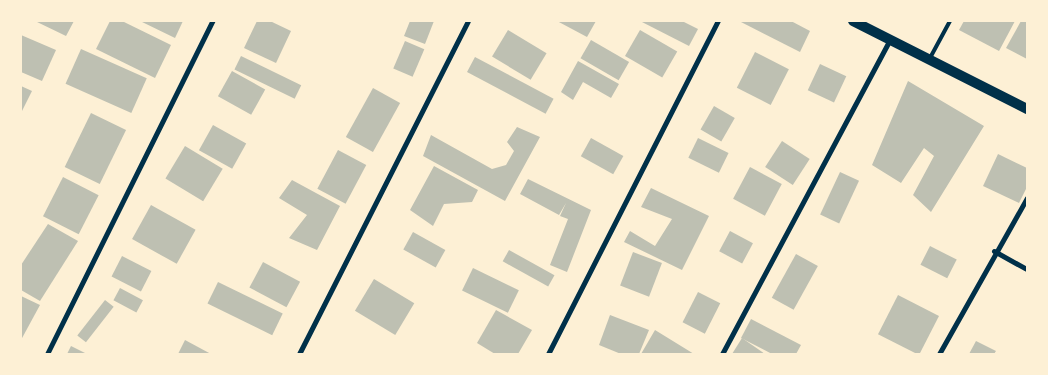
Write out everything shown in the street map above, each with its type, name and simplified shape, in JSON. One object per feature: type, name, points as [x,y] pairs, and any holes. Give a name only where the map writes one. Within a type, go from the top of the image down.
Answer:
[{"type":"main road","points":[[853,21],[1027,109]]},
{"type":"street","points":[[47,354],[212,21]]},
{"type":"street","points":[[299,354],[468,21]]},
{"type":"street","points":[[548,354],[718,21]]},
{"type":"street","points":[[722,354],[890,40]]},
{"type":"street","points":[[939,354],[994,251],[1027,198]]},
{"type":"street","points":[[994,251],[1027,269]]},
{"type":"lane","points":[[929,60],[950,21]]},
{"type":"building","points":[[35,21],[74,21],[66,36]]},
{"type":"building","points":[[110,21],[122,21],[171,45],[155,78],[96,49]]},
{"type":"building","points":[[140,21],[183,21],[175,38]]},
{"type":"building","points":[[257,21],[270,21],[291,31],[276,63],[244,48]]},
{"type":"building","points":[[410,21],[434,21],[425,44],[404,36]]},
{"type":"building","points":[[557,21],[596,21],[587,37]]},
{"type":"building","points":[[640,21],[682,21],[698,29],[689,46]]},
{"type":"building","points":[[739,21],[791,21],[810,31],[800,52]]},
{"type":"building","points":[[964,21],[1015,21],[999,51],[959,30]]},
{"type":"building","points":[[1021,21],[1027,21],[1027,59],[1006,48]]},
{"type":"building","points":[[508,30],[547,53],[531,80],[492,57]]},
{"type":"building","points":[[640,30],[677,52],[662,77],[625,56]]},
{"type":"building","points":[[21,35],[56,50],[42,81],[21,72]]},
{"type":"building","points":[[591,40],[629,62],[619,80],[580,58]]},
{"type":"building","points":[[405,41],[424,49],[413,77],[393,69]]},
{"type":"building","points":[[81,49],[147,78],[131,113],[66,84]]},
{"type":"building","points":[[755,52],[789,69],[771,105],[737,88]]},
{"type":"building","points":[[241,56],[301,85],[295,99],[234,69]]},
{"type":"building","points":[[475,57],[554,99],[546,114],[467,72]]},
{"type":"building","points":[[578,61],[619,84],[611,98],[583,82],[573,100],[561,92]]},
{"type":"building","points":[[820,64],[846,76],[834,103],[808,90]]},
{"type":"building","points":[[232,71],[265,89],[251,115],[218,96]]},
{"type":"building","points":[[908,81],[984,126],[931,212],[913,195],[934,156],[924,148],[901,183],[872,165]]},
{"type":"building","points":[[21,86],[32,91],[21,113]]},
{"type":"building","points":[[373,88],[400,103],[373,152],[346,137]]},
{"type":"building","points":[[714,106],[735,118],[721,141],[700,129]]},
{"type":"building","points":[[91,113],[126,130],[100,184],[65,167]]},
{"type":"building","points":[[213,125],[246,143],[232,169],[199,150]]},
{"type":"building","points":[[517,127],[540,137],[505,201],[423,156],[431,135],[492,169],[506,165],[514,151],[507,142]]},
{"type":"building","points":[[591,138],[623,156],[613,174],[581,156]]},
{"type":"building","points":[[698,138],[729,153],[719,173],[688,158]]},
{"type":"building","points":[[782,141],[810,159],[793,185],[765,167]]},
{"type":"building","points":[[185,146],[223,169],[203,201],[165,179]]},
{"type":"building","points":[[338,150],[366,165],[346,204],[317,189]]},
{"type":"building","points":[[998,154],[1027,168],[1027,187],[1019,203],[983,186]]},
{"type":"building","points":[[434,166],[478,190],[472,202],[444,204],[433,226],[410,210]]},
{"type":"building","points":[[750,167],[782,184],[765,216],[733,199]]},
{"type":"building","points":[[840,172],[859,181],[839,223],[820,215]]},
{"type":"building","points":[[63,177],[99,195],[79,234],[43,216]]},
{"type":"building","points":[[528,179],[591,210],[567,272],[550,265],[568,219],[560,216],[566,203],[559,215],[520,194]]},
{"type":"building","points":[[292,180],[340,206],[317,250],[289,238],[307,215],[279,198]]},
{"type":"building","points":[[651,188],[709,216],[682,270],[624,242],[630,231],[655,246],[672,219],[641,207]]},
{"type":"building","points":[[151,205],[196,230],[177,264],[132,239]]},
{"type":"building","points":[[48,224],[78,241],[40,301],[21,290],[21,265]]},
{"type":"building","points":[[730,231],[753,243],[742,264],[719,251]]},
{"type":"building","points":[[413,232],[445,250],[436,267],[403,249]]},
{"type":"building","points":[[930,246],[957,260],[947,278],[920,265]]},
{"type":"building","points":[[509,250],[554,275],[548,287],[503,261]]},
{"type":"building","points":[[633,252],[662,263],[649,297],[620,286]]},
{"type":"building","points":[[796,254],[818,266],[794,310],[772,298]]},
{"type":"building","points":[[122,256],[151,271],[141,291],[112,276]]},
{"type":"building","points":[[263,262],[300,282],[286,307],[249,288]]},
{"type":"building","points":[[473,268],[519,290],[508,313],[462,290]]},
{"type":"building","points":[[374,279],[414,303],[395,335],[355,311]]},
{"type":"building","points":[[218,282],[283,314],[272,335],[207,304]]},
{"type":"building","points":[[120,288],[143,300],[136,313],[113,300]]},
{"type":"building","points":[[698,292],[720,303],[705,334],[683,322]]},
{"type":"building","points":[[898,295],[939,316],[920,354],[878,334]]},
{"type":"building","points":[[21,296],[40,305],[21,340]]},
{"type":"building","points":[[105,300],[114,307],[86,342],[77,335]]},
{"type":"building","points":[[496,310],[532,330],[518,354],[495,354],[477,343]]},
{"type":"building","points":[[610,315],[649,330],[639,354],[621,354],[599,345]]},
{"type":"building","points":[[751,319],[801,345],[796,354],[772,354],[741,338]]},
{"type":"building","points":[[655,330],[694,354],[641,354]]},
{"type":"building","points":[[742,338],[765,354],[732,354]]},
{"type":"building","points":[[185,340],[211,354],[178,354]]},
{"type":"building","points":[[976,341],[996,351],[994,354],[969,354]]},
{"type":"building","points":[[71,346],[87,354],[67,354]]}]
